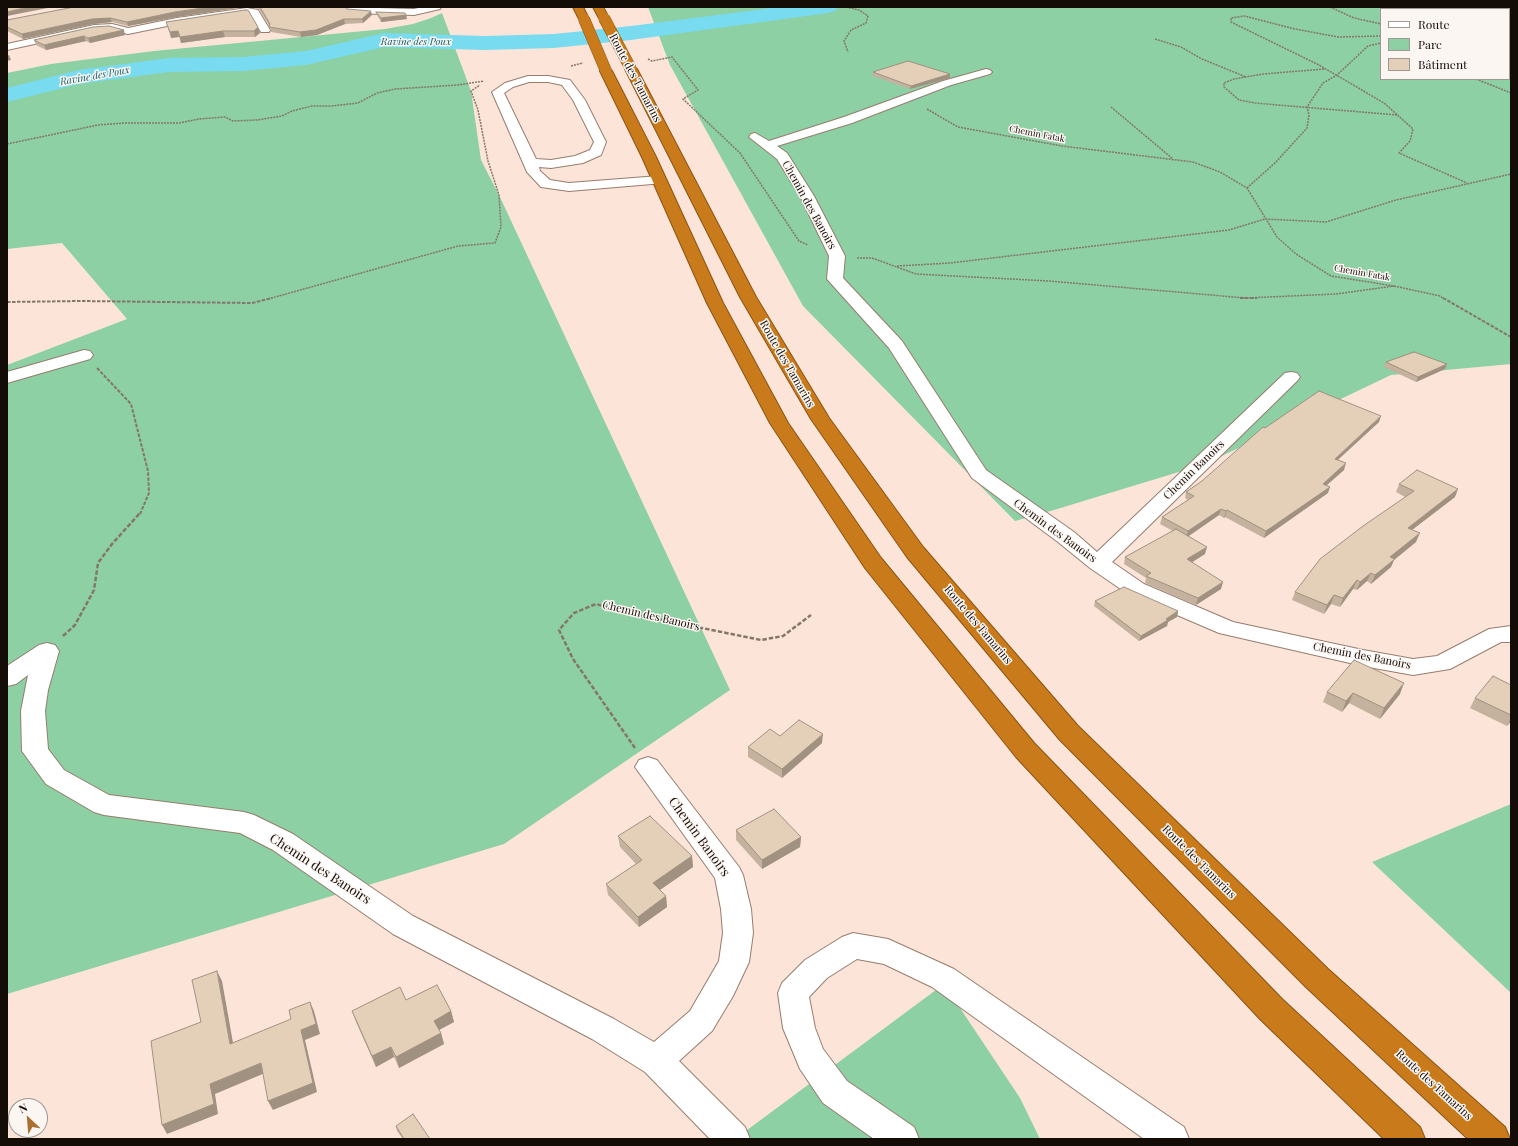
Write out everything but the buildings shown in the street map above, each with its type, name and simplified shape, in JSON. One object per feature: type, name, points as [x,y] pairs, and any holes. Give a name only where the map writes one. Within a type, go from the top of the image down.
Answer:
[{"type":"highway","name":"Route des Tamarins","points":[[578,7],[606,71],[659,180],[715,303],[779,424],[873,563],[1025,750],[1271,1009],[1408,1139]]},
{"type":"highway","name":"Route des Tamarins","points":[[598,7],[748,297],[820,419],[915,552],[1070,733],[1317,978],[1493,1139]]},
{"type":"street","points":[[348,7],[352,10],[414,12],[436,7]]},
{"type":"street","points":[[171,10],[177,21]]},
{"type":"street","points":[[7,47],[94,28],[112,28],[128,31],[177,21],[247,12],[254,12],[265,30]]},
{"type":"street","name":"Chemin des Banoirs","points":[[986,72],[947,83],[848,120],[761,141],[782,156],[807,196],[837,256],[835,279],[896,345],[979,474],[1066,537],[1098,563],[1136,589],[1227,628],[1364,658],[1413,667],[1442,663],[1497,634],[1511,634]]},
{"type":"street","points":[[531,163],[551,164],[578,160],[596,152],[600,142],[579,100],[566,82],[548,78],[528,79],[509,85],[498,92],[534,172],[546,184],[569,187],[659,180]]},
{"type":"street","points":[[7,378],[84,355]]},
{"type":"street","name":"Chemin Banoirs","points":[[1098,563],[1291,377]]},
{"type":"street","points":[[7,678],[47,651]]},
{"type":"street","name":"Chemin des Banoirs","points":[[47,651],[36,690],[32,711],[35,751],[55,777],[104,805],[244,823],[283,842],[404,925],[603,1029],[656,1061]]},
{"type":"street","name":"Chemin Banoirs","points":[[648,767],[729,875],[736,909],[738,933],[734,962],[722,986],[701,1021],[656,1061]]},
{"type":"street","points":[[902,1139],[834,1092],[811,1058],[799,1028],[793,993],[816,969],[853,946],[888,952],[943,978],[1172,1139]]},
{"type":"street","points":[[656,1061],[732,1139]]},
{"type":"path","points":[[846,7],[860,10],[868,16],[866,23],[851,30],[844,41],[848,52]]},
{"type":"path","points":[[1330,7],[1354,18],[1380,24]]},
{"type":"path","points":[[1380,36],[1338,37],[1295,29],[1244,16],[1230,18],[1231,22],[1325,68],[1384,103],[1413,129],[1410,141],[1400,153],[1468,184]]},
{"type":"path","points":[[1155,39],[1181,47],[1202,59],[1246,77]]},
{"type":"path","points":[[1247,188],[1276,162],[1307,128],[1309,115],[1308,107],[1323,83],[1337,75],[1368,46],[1380,43]]},
{"type":"path","points":[[1325,68],[1246,77],[1224,83],[1224,87],[1239,100],[1255,103],[1399,115]]},
{"type":"path","points":[[1478,80],[1511,93]]},
{"type":"path","points":[[7,144],[98,125],[124,123],[179,124],[199,119],[225,117],[233,121],[257,120],[282,116],[292,111],[312,106],[331,106],[358,103],[377,93],[395,89],[458,86],[486,81]]},
{"type":"path","name":"Chemin Fatak","points":[[906,98],[958,127],[1062,146],[1193,162],[1220,172],[1247,188],[1264,219],[1277,237],[1296,254],[1331,276],[1394,286],[1440,296],[1511,337]]},
{"type":"path","points":[[1111,107],[1174,159]]},
{"type":"path","points":[[895,266],[950,263],[1229,230],[1264,219],[1326,222],[1396,200],[1511,174]]},
{"type":"path","points":[[47,651],[75,625],[94,590],[98,563],[112,544],[139,516],[149,493],[148,471],[131,404],[84,355]]},
{"type":"path","name":"Chemin des Banoirs","points":[[648,767],[573,659],[559,630],[574,613],[596,604],[623,612],[761,640],[783,636],[811,615]]},
{"type":"green space","points":[[648,7],[1511,7],[1511,364],[1391,375],[1205,464],[1015,521],[803,306],[670,65]]},
{"type":"green space","points":[[442,13],[471,91],[481,160],[499,195],[730,690],[504,844],[7,994],[7,365],[127,319],[62,243],[7,249],[7,73],[51,64],[154,51],[385,29],[413,24]]},
{"type":"green space","points":[[1511,804],[1511,993],[1372,862]]},
{"type":"green space","points":[[944,984],[1020,1098],[1040,1139],[735,1139]]},
{"type":"waterway","name":"Ravine des Poux","points":[[7,95],[79,77],[169,65],[243,64],[306,58],[384,40],[485,43],[554,41],[631,33],[828,7]]}]
